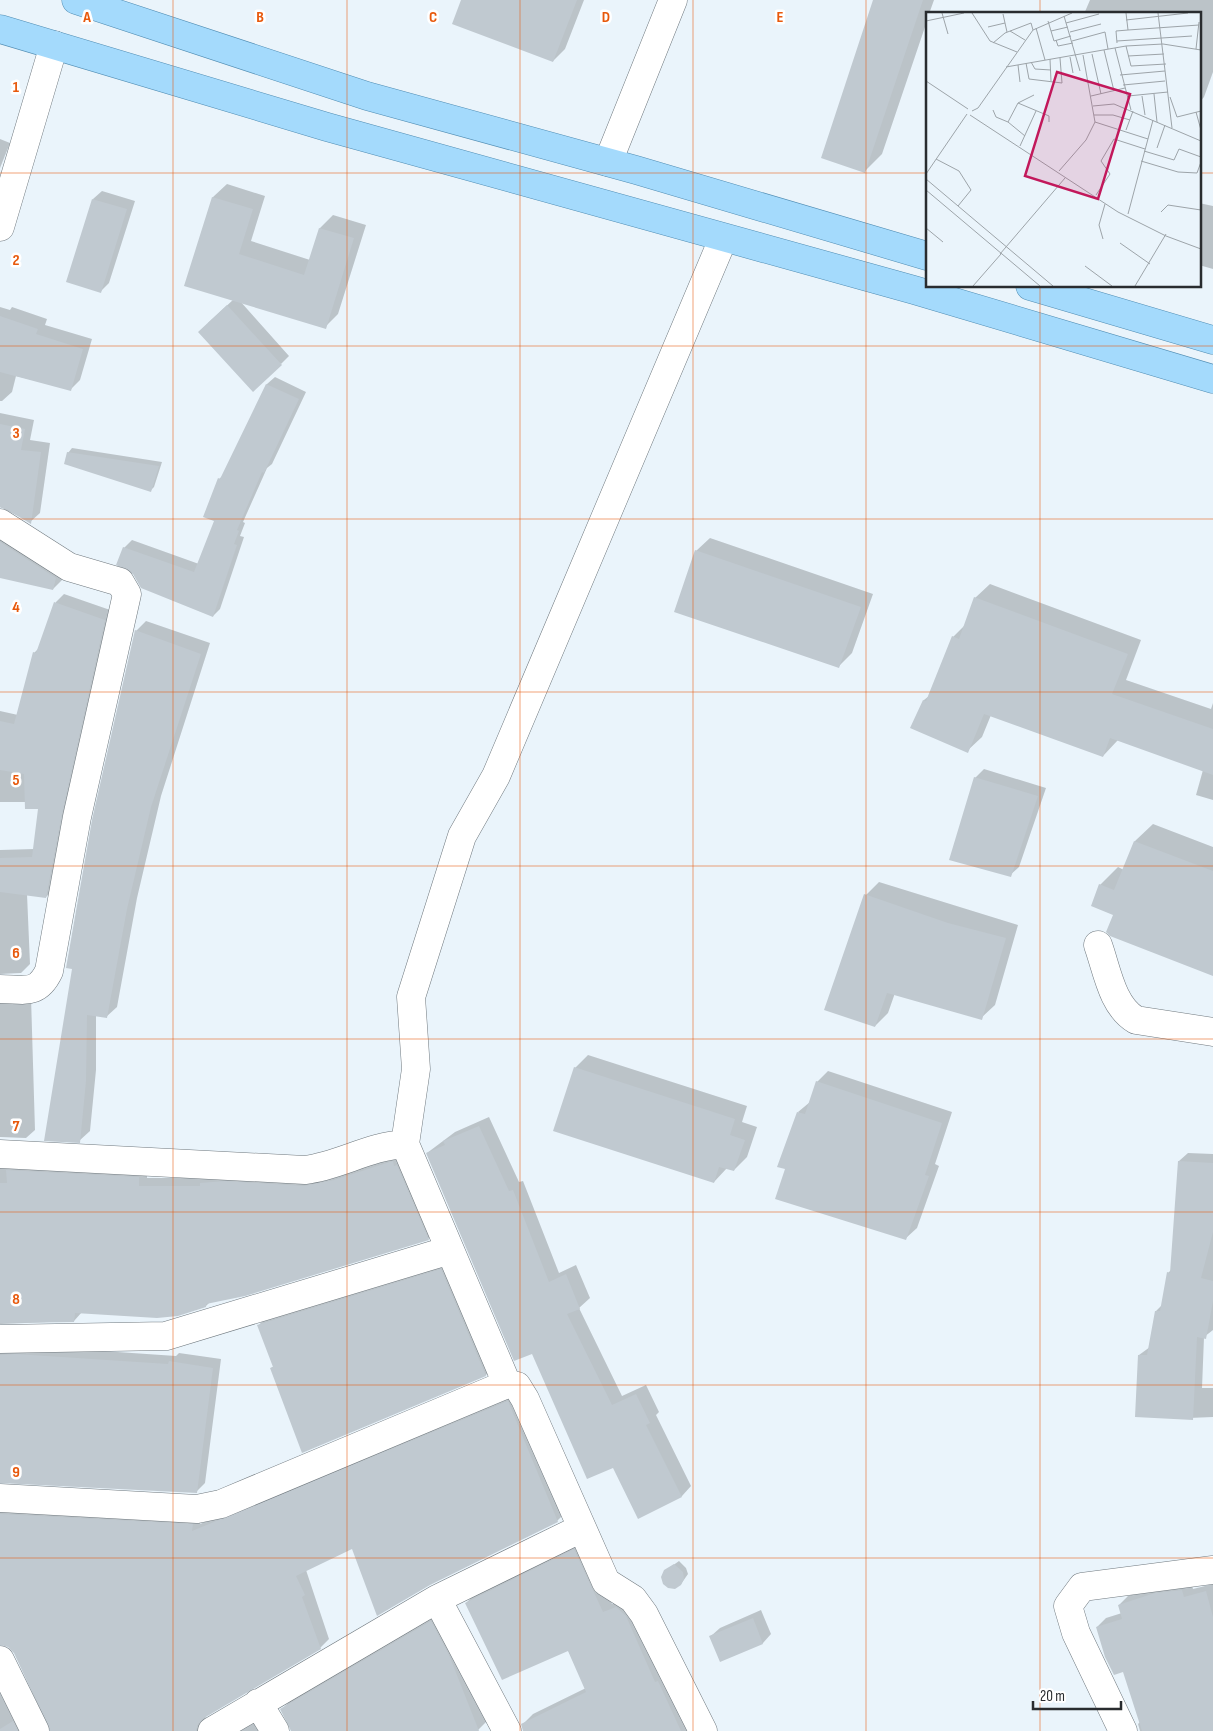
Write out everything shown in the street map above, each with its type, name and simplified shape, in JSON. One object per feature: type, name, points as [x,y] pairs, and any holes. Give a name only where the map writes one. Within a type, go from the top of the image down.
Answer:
[{"type":"main road","points":[[76,0],[366,96],[608,162],[926,256]]},
{"type":"main road","points":[[0,28],[327,127],[914,290],[1213,378]]},
{"type":"main road","points":[[1037,288],[1213,340]]},
{"type":"street","points":[[608,162],[673,0]]},
{"type":"street","points":[[0,227],[54,45]]},
{"type":"street","points":[[507,1384],[405,1144],[416,1069],[411,998],[462,836],[496,776],[723,238]]},
{"type":"street","points":[[0,523],[69,568],[120,582],[127,594],[77,816],[49,972],[42,985],[34,989],[0,988]]},
{"type":"street","points":[[1098,945],[1119,1003],[1127,1015],[1136,1020],[1213,1032]]},
{"type":"street","points":[[0,1154],[305,1170],[322,1168],[339,1160],[390,1145],[405,1144]]},
{"type":"street","points":[[0,1339],[166,1336],[450,1250]]},
{"type":"street","points":[[0,1498],[197,1509],[221,1504],[507,1384],[517,1386],[525,1399],[606,1582],[633,1598],[644,1614],[703,1731]]},
{"type":"street","points":[[212,1731],[258,1702],[437,1599],[582,1528]]},
{"type":"street","points":[[1124,1731],[1076,1633],[1068,1606],[1082,1586],[1213,1570]]},
{"type":"street","points":[[437,1599],[507,1731]]},
{"type":"street","points":[[0,1660],[9,1702],[35,1731]]},
{"type":"street","points":[[258,1702],[275,1731]]},
{"type":"building","points":[[461,0],[577,0],[553,62],[452,24]]},
{"type":"building","points":[[873,0],[923,0],[865,173],[821,158]]},
{"type":"building","points":[[212,197],[253,209],[239,254],[304,275],[319,228],[354,238],[326,329],[184,286]]},
{"type":"building","points":[[92,199],[127,209],[101,293],[66,282]]},
{"type":"building","points":[[227,305],[282,365],[253,392],[198,332]]},
{"type":"building","points":[[0,316],[38,329],[36,334],[83,349],[71,391],[0,372]]},
{"type":"building","points":[[266,384],[299,399],[264,473],[262,472],[237,530],[239,531],[234,544],[237,545],[213,617],[141,588],[133,574],[116,565],[123,547],[194,572],[214,521],[203,517],[218,478],[220,479]]},
{"type":"building","points":[[0,424],[25,429],[21,450],[41,452],[31,524],[0,507]]},
{"type":"building","points":[[67,452],[159,466],[151,492],[64,464]]},
{"type":"building","points":[[0,542],[56,578],[53,590],[0,578]]},
{"type":"building","points":[[695,550],[861,607],[839,668],[674,612]]},
{"type":"building","points":[[974,597],[1128,654],[1112,694],[1213,729],[1213,775],[1110,738],[1103,757],[984,714],[968,753],[910,728],[923,700],[926,701],[952,636],[959,639]]},
{"type":"building","points":[[54,602],[105,620],[62,814],[46,898],[0,892],[0,858],[32,857],[38,809],[25,809],[24,774],[0,770],[0,721],[14,724],[33,652],[36,653]]},
{"type":"building","points":[[135,630],[201,654],[151,807],[127,909],[107,1018],[87,1015],[86,1081],[80,1143],[44,1141],[72,969],[66,968],[92,820]]},
{"type":"building","points":[[974,777],[1038,796],[1011,877],[949,860]]},
{"type":"building","points":[[1134,841],[1213,871],[1213,976],[1110,936],[1106,932],[1113,915],[1091,906],[1099,884],[1114,890]]},
{"type":"building","points":[[864,894],[948,923],[1006,938],[982,1020],[887,993],[875,1027],[824,1010]]},
{"type":"building","points":[[574,1067],[735,1119],[730,1135],[745,1140],[734,1171],[719,1167],[714,1183],[553,1131]]},
{"type":"building","points":[[816,1081],[942,1123],[925,1175],[929,1176],[906,1240],[775,1199],[785,1169],[777,1167],[797,1112],[805,1114]]},
{"type":"building","points":[[479,1126],[509,1191],[513,1190],[549,1282],[566,1274],[580,1309],[567,1314],[612,1405],[636,1394],[650,1423],[646,1425],[682,1497],[638,1519],[613,1468],[587,1479],[532,1354],[514,1361],[426,1153],[445,1145],[443,1141]]},
{"type":"building","points":[[393,1161],[394,1166],[397,1165],[429,1240],[245,1296],[206,1304],[206,1307],[178,1316],[157,1318],[75,1313],[74,1322],[0,1323],[0,1183],[7,1183],[6,1170],[139,1177],[139,1186],[200,1186],[200,1183],[225,1181],[304,1186],[334,1180]]},
{"type":"building","points":[[1178,1161],[1213,1163],[1213,1232],[1201,1278],[1213,1281],[1213,1301],[1206,1339],[1197,1337],[1193,1420],[1135,1417],[1138,1355],[1147,1355],[1155,1311],[1160,1311],[1167,1272],[1170,1273]]},
{"type":"building","points":[[441,1269],[486,1376],[302,1453],[270,1368],[273,1367],[257,1325]]},
{"type":"building","points":[[16,1354],[168,1364],[169,1361],[213,1368],[197,1493],[0,1483],[0,1355]]},
{"type":"building","points":[[508,1401],[558,1522],[430,1585],[377,1616],[352,1549],[296,1576],[305,1595],[302,1597],[321,1649],[204,1718],[198,1724],[196,1731],[50,1731],[14,1653],[8,1647],[0,1645],[0,1514],[193,1524],[192,1531]]},
{"type":"building","points":[[574,1549],[603,1612],[616,1607],[626,1616],[655,1682],[658,1681],[681,1731],[523,1731],[521,1724],[586,1692],[568,1651],[502,1680],[465,1603]]},
{"type":"building","points":[[674,1564],[683,1572],[684,1579],[681,1585],[675,1589],[668,1588],[663,1584],[661,1577],[664,1570]]},
{"type":"building","points":[[1182,1590],[1184,1597],[1206,1591],[1213,1617],[1213,1731],[1142,1731],[1123,1672],[1114,1675],[1105,1657],[1096,1627],[1122,1619],[1118,1605],[1155,1593]]},
{"type":"building","points":[[753,1618],[763,1644],[720,1662],[709,1636]]},
{"type":"building","points":[[431,1621],[449,1655],[479,1731],[291,1731],[280,1709]]},
{"type":"building","points":[[13,1721],[18,1731],[0,1731],[0,1729]]}]
